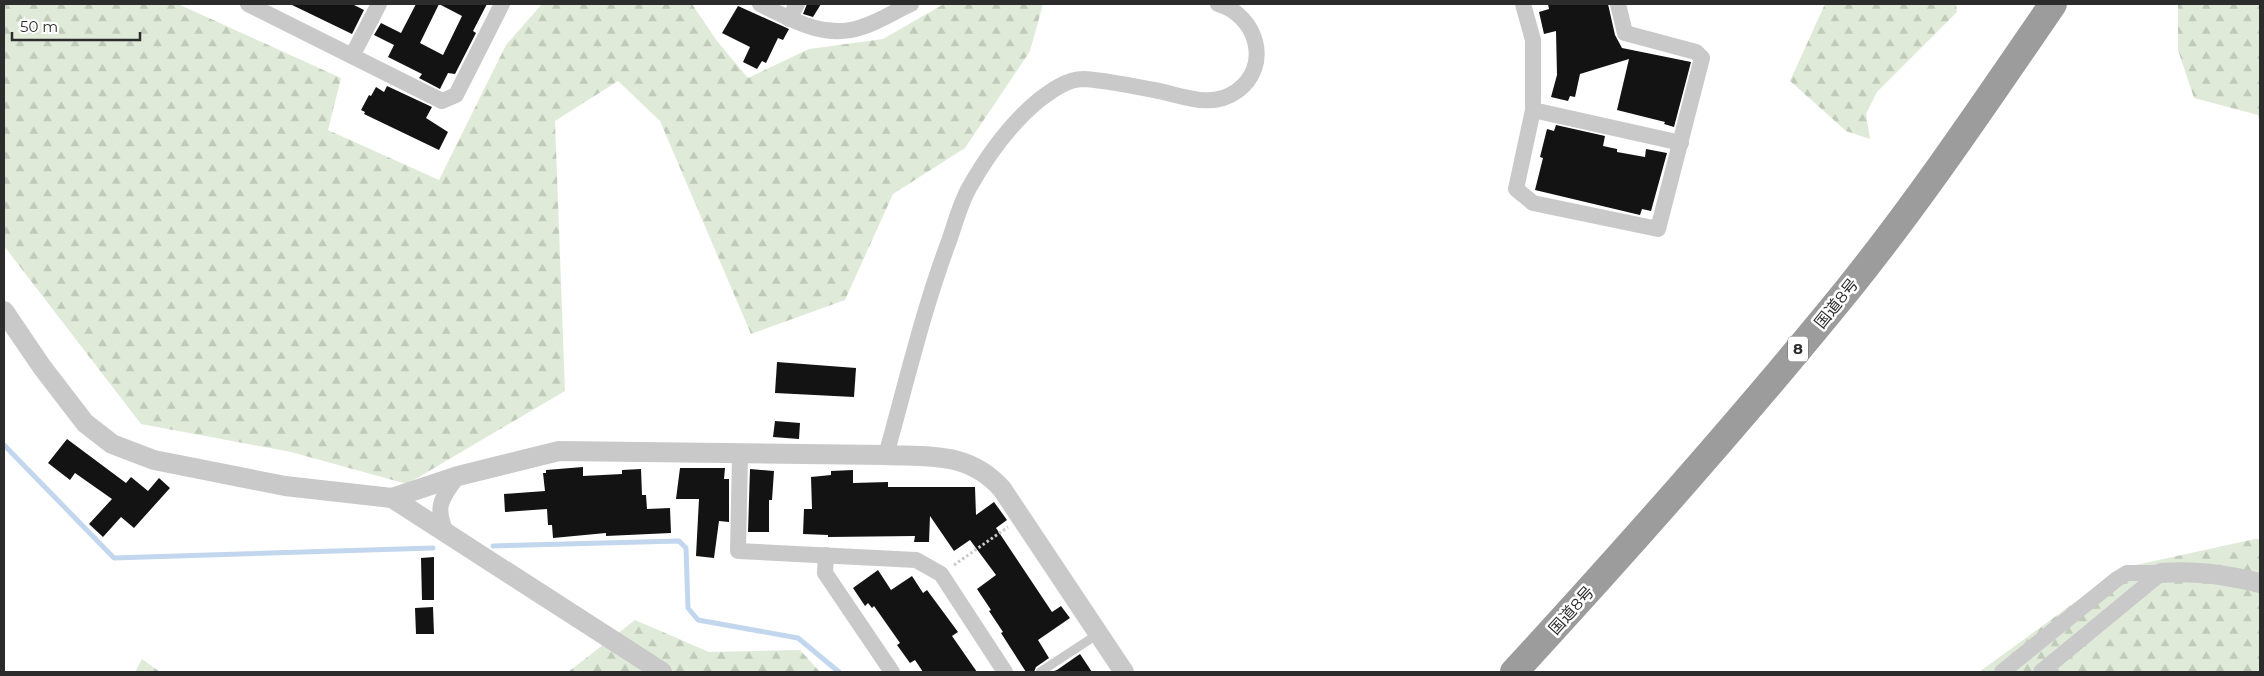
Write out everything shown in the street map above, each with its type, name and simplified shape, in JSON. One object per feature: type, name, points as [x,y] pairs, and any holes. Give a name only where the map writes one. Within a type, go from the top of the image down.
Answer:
[{"type":"highway","name":"国道8号","points":[[1514,672],[1731,430],[1850,286],[1961,137],[2052,4]]},
{"type":"street","points":[[248,4],[278,10],[352,56],[442,101],[456,95],[502,4]]},
{"type":"street","points":[[352,56],[379,4]]},
{"type":"street","points":[[760,4],[815,29],[839,32],[862,28],[911,4]]},
{"type":"street","points":[[789,18],[796,4]]},
{"type":"street","points":[[886,455],[941,263],[968,189],[996,147],[1020,116],[1054,88],[1081,79],[1156,90],[1188,99],[1216,101],[1237,92],[1253,77],[1258,49],[1248,23],[1226,6],[1218,4]]},
{"type":"street","points":[[1524,4],[1533,40],[1533,110],[1516,189],[1533,203],[1658,230],[1702,58],[1696,52],[1625,34],[1618,4]]},
{"type":"street","points":[[1533,110],[1681,143]]},
{"type":"street","points":[[4,311],[42,367],[84,423],[112,444],[154,460],[285,486],[392,498],[458,476],[559,451],[740,455],[886,455],[934,457],[963,462],[980,469],[1002,489],[1124,672]]},
{"type":"street","points":[[740,455],[738,551],[916,560],[941,574],[1005,672]]},
{"type":"street","points":[[448,536],[439,511],[442,500],[458,476]]},
{"type":"street","points":[[392,498],[448,536],[662,672]]},
{"type":"street","points":[[826,556],[825,573],[892,672]]},
{"type":"street","points":[[2002,672],[2117,579],[2127,573],[2204,572],[2260,583]]},
{"type":"street","points":[[2017,672],[2141,573]]},
{"type":"street","points":[[2041,672],[2161,574]]},
{"type":"lane","points":[[1040,672],[1098,634]]},
{"type":"path","points":[[941,574],[1021,517]]},
{"type":"green space","points":[[4,4],[178,4],[341,78],[328,130],[439,180],[506,45],[542,4],[692,4],[717,41],[748,78],[809,49],[883,39],[944,4],[1043,4],[1030,51],[965,148],[893,194],[845,300],[751,334],[660,121],[618,81],[555,121],[565,391],[407,484],[291,452],[141,424],[4,246]]},
{"type":"green space","points":[[1825,4],[1956,4],[1957,12],[1877,92],[1866,114],[1870,139],[1846,131],[1790,81]]},
{"type":"green space","points":[[2178,4],[2260,4],[2260,124],[2258,115],[2194,98],[2178,50]]},
{"type":"green space","points":[[2260,539],[2260,672],[1979,672],[2122,568]]},
{"type":"green space","points":[[635,620],[709,652],[800,650],[820,672],[568,672]]},
{"type":"green space","points":[[142,659],[160,672],[135,672]]},
{"type":"building","points":[[290,4],[352,4],[364,10],[352,34]]},
{"type":"building","points":[[416,4],[439,4],[487,4],[473,31],[476,33],[455,74],[448,73],[440,89],[419,78],[422,74],[388,57],[394,45],[374,35],[381,23],[401,33]],"holes":[[[439,4],[462,16],[443,55],[420,43]]]},
{"type":"building","points":[[807,4],[821,4],[813,17],[803,14]]},
{"type":"building","points":[[1548,4],[1608,4],[1615,35],[1622,48],[1691,62],[1674,127],[1664,124],[1665,122],[1617,110],[1629,59],[1580,74],[1575,97],[1570,96],[1568,101],[1551,97],[1557,75],[1556,31],[1544,34],[1539,12],[1549,9]]},
{"type":"building","points":[[738,6],[789,29],[783,40],[778,38],[766,63],[762,61],[757,69],[743,62],[750,47],[722,33]]},
{"type":"building","points":[[387,86],[432,107],[426,118],[448,132],[439,150],[364,114],[365,112],[361,110],[369,95],[371,96],[376,87],[384,92]]},
{"type":"building","points":[[1556,125],[1605,136],[1603,146],[1617,149],[1617,152],[1645,157],[1646,149],[1667,153],[1651,211],[1642,209],[1640,215],[1535,190],[1543,158],[1540,157],[1547,129],[1554,131]]},
{"type":"building","points":[[777,362],[856,368],[854,397],[775,393]]},
{"type":"building","points":[[775,421],[800,423],[799,439],[773,437]]},
{"type":"building","points":[[67,439],[126,483],[131,477],[148,491],[159,478],[170,488],[134,528],[121,517],[103,537],[89,524],[112,499],[75,473],[70,480],[48,463]]},
{"type":"building","points":[[583,467],[583,476],[622,474],[622,470],[641,469],[642,495],[646,495],[647,509],[670,508],[671,533],[606,536],[606,533],[553,538],[552,525],[548,525],[547,509],[505,512],[504,494],[545,491],[543,473],[546,473],[546,470]]},
{"type":"building","points":[[680,468],[725,468],[724,479],[729,479],[729,522],[719,521],[714,558],[696,556],[699,499],[676,499]]},
{"type":"building","points":[[750,469],[774,471],[772,500],[769,500],[769,532],[748,532]]},
{"type":"building","points":[[853,470],[853,483],[888,482],[888,487],[975,487],[976,515],[994,502],[1007,520],[996,528],[1052,612],[1061,606],[1070,618],[1038,640],[1049,658],[1036,667],[1034,672],[1026,672],[1001,633],[1003,632],[977,589],[996,575],[970,540],[954,551],[930,516],[929,542],[914,542],[915,536],[828,537],[828,535],[803,534],[804,509],[812,509],[811,477],[831,475],[831,471]]},
{"type":"building","points":[[434,557],[434,600],[422,600],[421,558]]},
{"type":"building","points":[[878,570],[891,590],[912,576],[923,593],[927,590],[958,632],[952,636],[977,672],[923,672],[915,660],[910,663],[897,645],[900,643],[874,606],[872,608],[868,603],[865,606],[853,588]]},
{"type":"building","points":[[433,607],[434,634],[416,634],[415,608]]},
{"type":"building","points":[[1080,654],[1092,672],[1051,672],[1057,670]]},
{"type":"waterway","points":[[4,445],[114,558],[433,548]]},
{"type":"waterway","points":[[493,546],[679,541],[686,548],[688,608],[698,620],[798,638],[839,672]]}]
